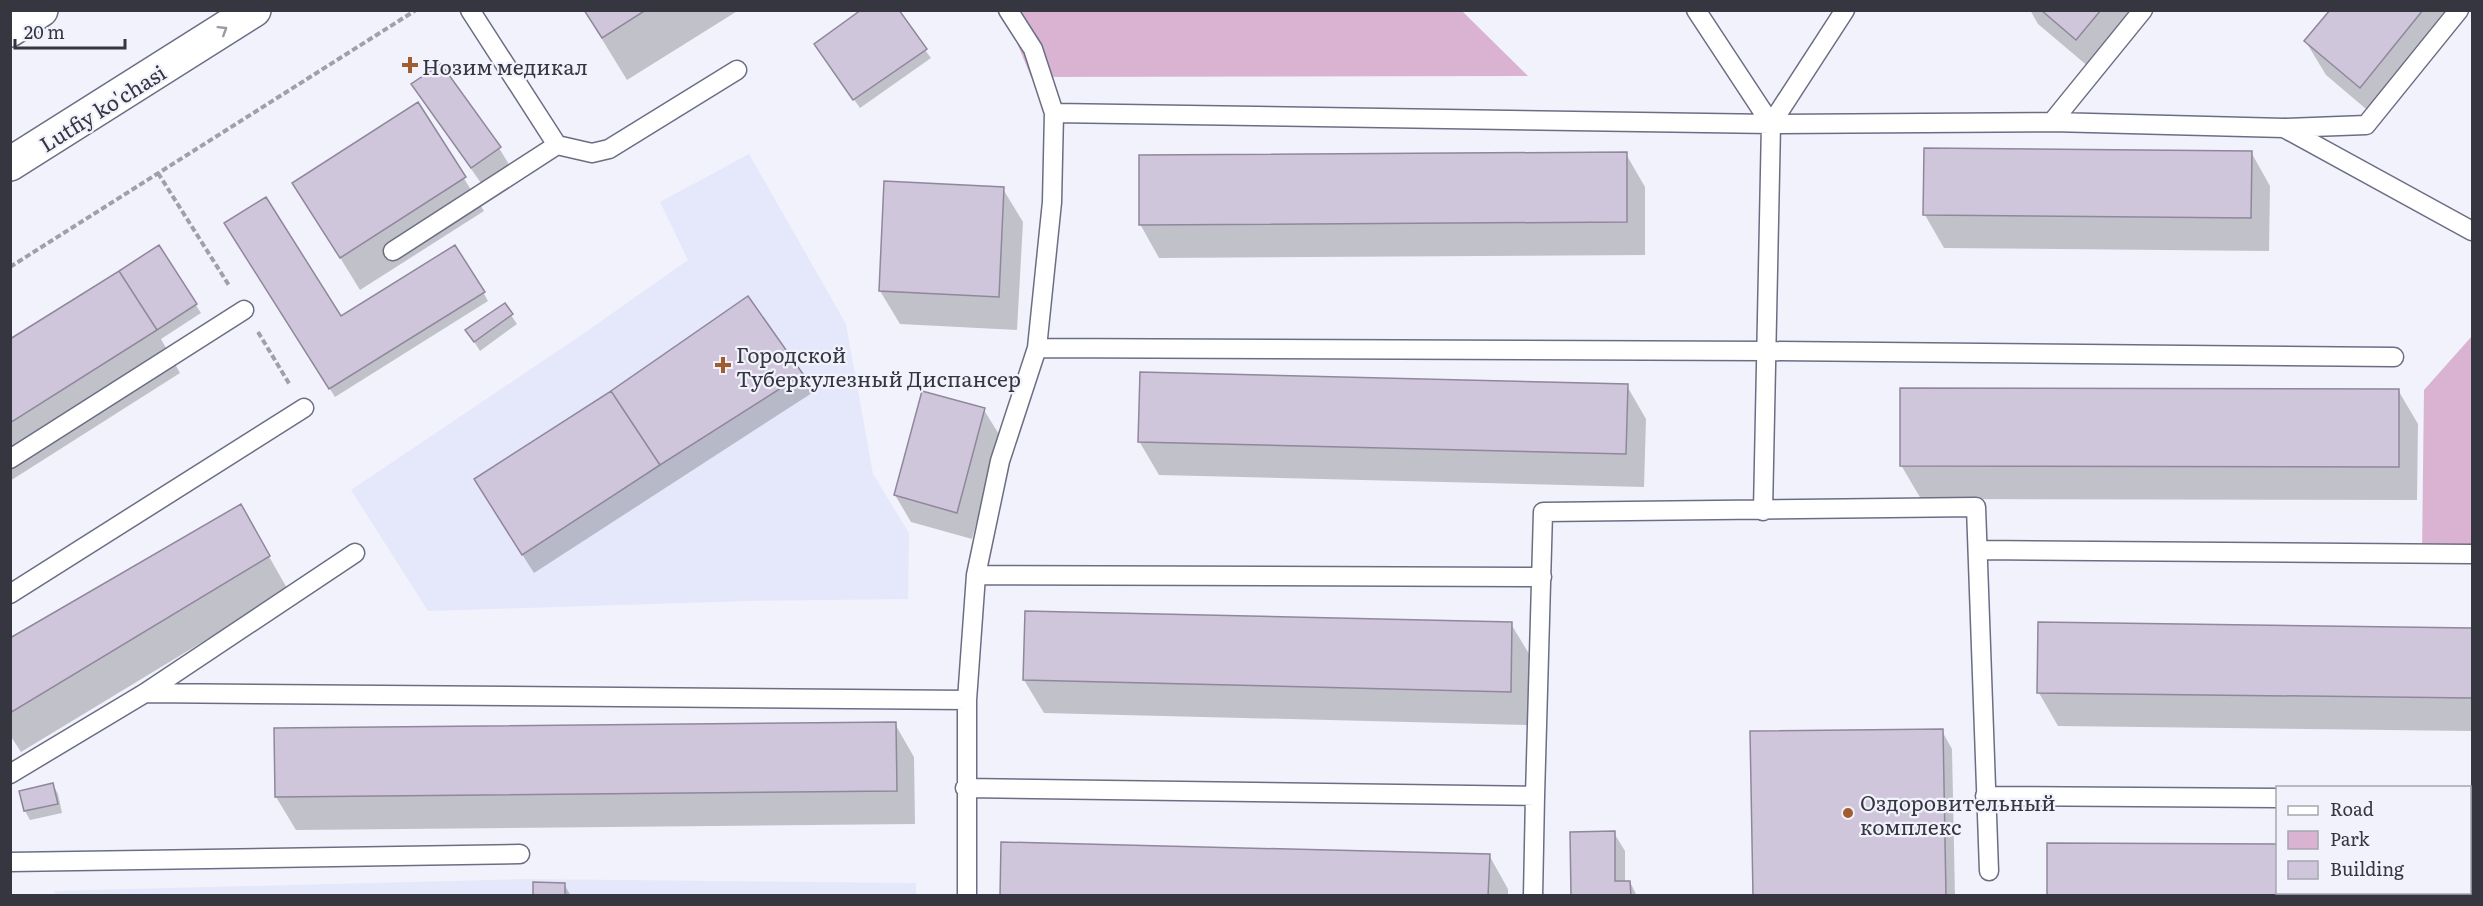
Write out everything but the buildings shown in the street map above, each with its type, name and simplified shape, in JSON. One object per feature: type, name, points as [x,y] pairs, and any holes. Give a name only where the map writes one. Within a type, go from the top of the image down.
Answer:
[{"type":"main road","points":[[10,30],[41,10]]},
{"type":"main road","name":"Lutfiy ko'chasi","points":[[11,163],[254,10]]},
{"type":"lane","points":[[470,10],[558,145],[592,153],[609,149],[737,70]]},
{"type":"lane","points":[[967,896],[965,788],[967,700],[976,574],[1000,461],[1037,348],[1052,202],[1054,113],[1033,49],[1008,10]]},
{"type":"lane","points":[[1696,10],[1771,124]]},
{"type":"lane","points":[[1763,511],[1771,124],[1845,10]]},
{"type":"lane","points":[[2052,122],[2143,10]]},
{"type":"lane","points":[[1054,113],[1771,124],[2052,122],[2284,128],[2366,126],[2459,10]]},
{"type":"lane","points":[[2284,128],[2472,231]]},
{"type":"lane","points":[[393,251],[558,145]]},
{"type":"lane","points":[[10,459],[244,310]]},
{"type":"lane","points":[[1037,348],[1766,351],[2394,357]]},
{"type":"lane","points":[[10,594],[304,408]]},
{"type":"lane","points":[[1533,896],[1543,512],[1976,507],[1979,550],[1984,796],[1989,871]]},
{"type":"lane","points":[[1979,550],[2472,554]]},
{"type":"lane","points":[[10,774],[145,693],[355,553]]},
{"type":"lane","points":[[976,574],[1542,577]]},
{"type":"lane","points":[[145,693],[967,700]]},
{"type":"lane","points":[[965,788],[1535,796]]},
{"type":"lane","points":[[1984,796],[2276,798]]},
{"type":"lane","points":[[10,862],[520,854]]},
{"type":"path","points":[[10,267],[416,10]]},
{"type":"shaded area","points":[[749,154],[846,324],[873,474],[909,533],[908,599],[748,601],[428,611],[351,490],[577,338],[688,260],[660,202]]},
{"type":"shaded area","points":[[525,879],[916,883],[916,895],[56,896],[54,891]]},
{"type":"green space","points":[[1004,11],[1462,11],[1528,76],[1031,77]]},
{"type":"green space","points":[[2472,336],[2472,557],[2422,553],[2424,390]]},
{"type":"place","name":"Нозим медикал","points":[[410,65]]},
{"type":"place","name":"Городской Туберкулезный Диспансер","points":[[723,365]]},
{"type":"place","name":"Оздоровительный комплекс","points":[[1848,813]]}]
